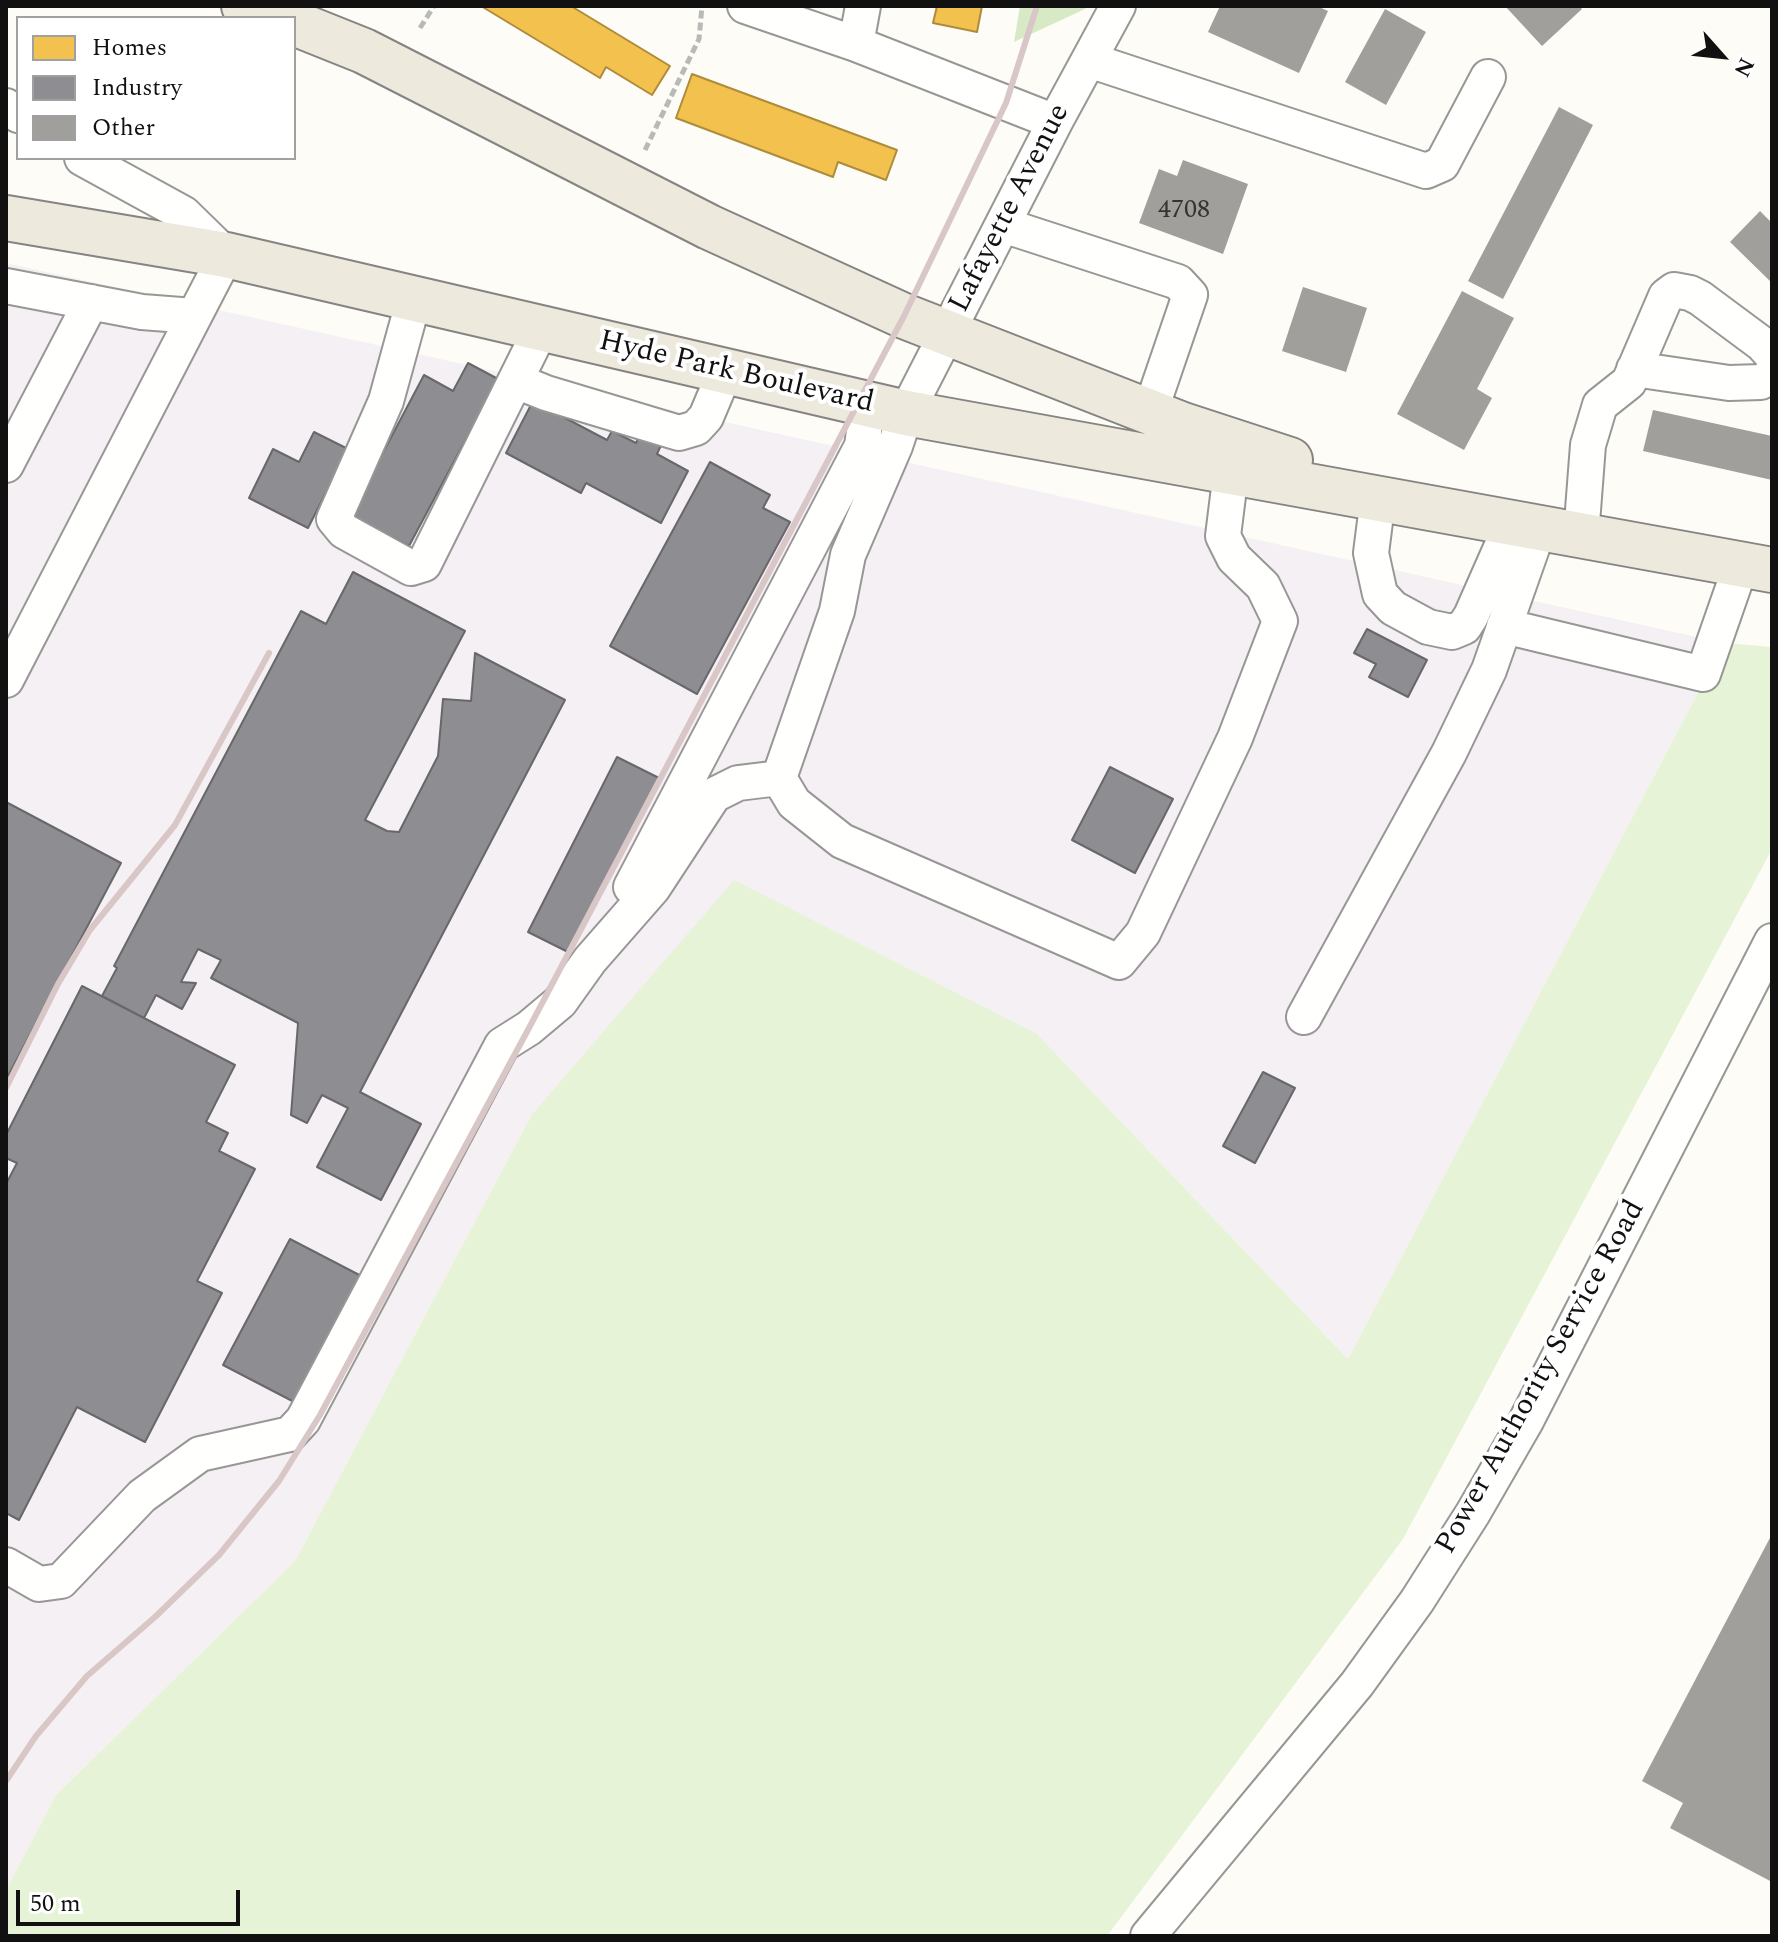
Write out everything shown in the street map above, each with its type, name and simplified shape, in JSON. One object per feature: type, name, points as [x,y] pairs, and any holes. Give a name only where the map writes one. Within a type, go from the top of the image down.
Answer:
[{"type":"main road","points":[[244,6],[274,16]]},
{"type":"main road","name":"Hyde Park Boulevard","points":[[296,24],[364,51],[709,227],[948,333],[1150,412],[1468,515]]},
{"type":"main road","name":"Hyde Park Boulevard","points":[[6,218],[226,255],[888,409],[1756,567]]},
{"type":"street","points":[[301,6],[364,51]]},
{"type":"street","points":[[745,6],[856,44],[1055,122]]},
{"type":"street","points":[[856,44],[863,6]]},
{"type":"street","name":"Lafayette Avenue","points":[[888,409],[948,333],[1118,6]]},
{"type":"street","points":[[1089,60],[1426,171],[1442,164],[1488,77]]},
{"type":"street","points":[[6,680],[226,255],[184,214],[86,160]]},
{"type":"street","points":[[1003,225],[1178,282],[1190,295],[1150,412]]},
{"type":"street","points":[[6,286],[142,312],[194,316]]},
{"type":"street","points":[[1581,536],[1588,445],[1600,405],[1629,382],[1666,296],[1674,290],[1700,298],[1762,344],[1772,355]]},
{"type":"street","points":[[414,299],[386,401],[334,519],[344,531],[411,568],[424,564],[541,329]]},
{"type":"street","points":[[6,465],[91,302]]},
{"type":"street","points":[[1634,369],[1729,383],[1761,382],[1772,375]]},
{"type":"street","points":[[516,381],[679,433],[696,428],[706,417],[725,372]]},
{"type":"street","points":[[621,926],[627,894],[862,446],[866,417],[888,409],[895,446],[848,555],[837,611],[779,778]]},
{"type":"street","points":[[779,778],[794,803],[842,841],[1119,962],[1143,933],[1163,892],[1235,738],[1280,621],[1263,586],[1234,558],[1223,536],[1231,472]]},
{"type":"street","points":[[1378,498],[1371,553],[1380,594],[1393,608],[1428,627],[1452,632],[1464,627],[1525,526]]},
{"type":"street","points":[[1304,1017],[1449,753],[1489,670],[1504,626],[1525,526]]},
{"type":"street","points":[[1504,626],[1703,674],[1756,567]]},
{"type":"street","points":[[6,1565],[39,1584],[61,1581],[142,1496],[200,1454],[290,1434],[303,1420],[502,1045],[529,1028],[560,1002],[590,960],[653,888],[714,795],[738,783],[779,778]]},
{"type":"street","name":"Power Authority Service Road","points":[[1148,1936],[1357,1684],[1417,1601],[1473,1513],[1526,1421],[1772,941]]},
{"type":"path","points":[[420,28],[434,6]]},
{"type":"path","points":[[645,150],[699,39],[702,6]]},
{"type":"shaded area","points":[[6,263],[1724,643],[1348,1359],[1037,1034],[531,1116],[295,1561],[56,1795],[6,1890]]},
{"type":"green space","points":[[1020,6],[1087,6],[1014,42]]},
{"type":"green space","points":[[1724,643],[1772,647],[1772,849],[1403,1539],[1107,1936],[6,1936],[6,1890],[56,1795],[295,1561],[531,1116],[734,880],[1037,1034],[1348,1359]]},
{"type":"building: Homes","points":[[481,6],[571,6],[670,66],[652,95],[606,67],[600,78]]},
{"type":"building: Homes","points":[[937,6],[982,6],[977,32],[933,23]]},
{"type":"building: Homes","points":[[692,74],[897,150],[886,180],[838,162],[833,177],[676,118]]},
{"type":"building: Industry","points":[[468,363],[498,379],[409,546],[350,515],[424,375],[453,391]]},
{"type":"building: Industry","points":[[533,401],[607,440],[612,431],[636,443],[642,430],[663,441],[657,454],[688,471],[661,523],[586,483],[581,493],[506,453]]},
{"type":"building: Industry","points":[[314,432],[348,449],[308,528],[249,498],[273,449],[299,462]]},
{"type":"building: Industry","points":[[710,462],[770,495],[763,508],[790,522],[697,694],[610,646]]},
{"type":"building: Industry","points":[[353,572],[465,631],[365,820],[387,831],[399,832],[438,756],[443,699],[471,701],[475,653],[565,700],[360,1092],[421,1124],[381,1200],[317,1167],[348,1108],[322,1095],[307,1123],[291,1115],[298,1023],[211,978],[221,960],[198,949],[181,982],[196,983],[182,1009],[156,995],[144,1018],[102,996],[117,968],[114,966],[301,611],[326,624]]},
{"type":"building: Industry","points":[[1367,629],[1427,660],[1408,697],[1369,677],[1376,664],[1354,653]]},
{"type":"building: Industry","points":[[617,757],[659,778],[570,953],[528,932]]},
{"type":"building: Industry","points":[[1110,767],[1173,799],[1135,873],[1072,840]]},
{"type":"building: Industry","points":[[6,802],[121,863],[6,1080]]},
{"type":"building: Industry","points":[[82,986],[235,1065],[206,1122],[228,1133],[219,1151],[255,1169],[197,1281],[222,1293],[145,1442],[77,1407],[19,1520],[6,1513],[6,1184],[17,1163],[6,1158],[6,1135]]},
{"type":"building: Industry","points":[[1263,1072],[1295,1088],[1255,1163],[1223,1146]]},
{"type":"building: Industry","points":[[290,1239],[367,1279],[300,1405],[223,1365]]},
{"type":"building: Other","points":[[1220,6],[1317,6],[1328,11],[1299,73],[1208,32]]},
{"type":"building: Other","points":[[1505,6],[1579,6],[1582,9],[1542,46]]},
{"type":"building: Other","points":[[1385,9],[1426,32],[1386,105],[1345,82]]},
{"type":"building: Other","points":[[1559,107],[1593,125],[1503,299],[1468,281]]},
{"type":"building: Other","points":[[1183,160],[1248,184],[1223,254],[1139,223],[1159,169],[1177,176]]},
{"type":"building: Other","points":[[1760,211],[1772,223],[1772,283],[1730,242]]},
{"type":"building: Other","points":[[1303,287],[1367,308],[1346,372],[1282,351]]},
{"type":"building: Other","points":[[1462,291],[1514,318],[1477,389],[1492,398],[1464,450],[1397,414]]},
{"type":"building: Other","points":[[1653,410],[1772,436],[1772,480],[1643,451]]},
{"type":"building: Other","points":[[1772,1534],[1772,1882],[1670,1828],[1683,1803],[1642,1781]]},
{"type":"railway","points":[[6,1781],[36,1736],[87,1676],[155,1617],[219,1555],[279,1481],[320,1415],[529,1028],[904,316],[1006,103],[1037,6]]},
{"type":"railway","points":[[6,1088],[58,984],[90,930],[175,825],[269,653]]}]
